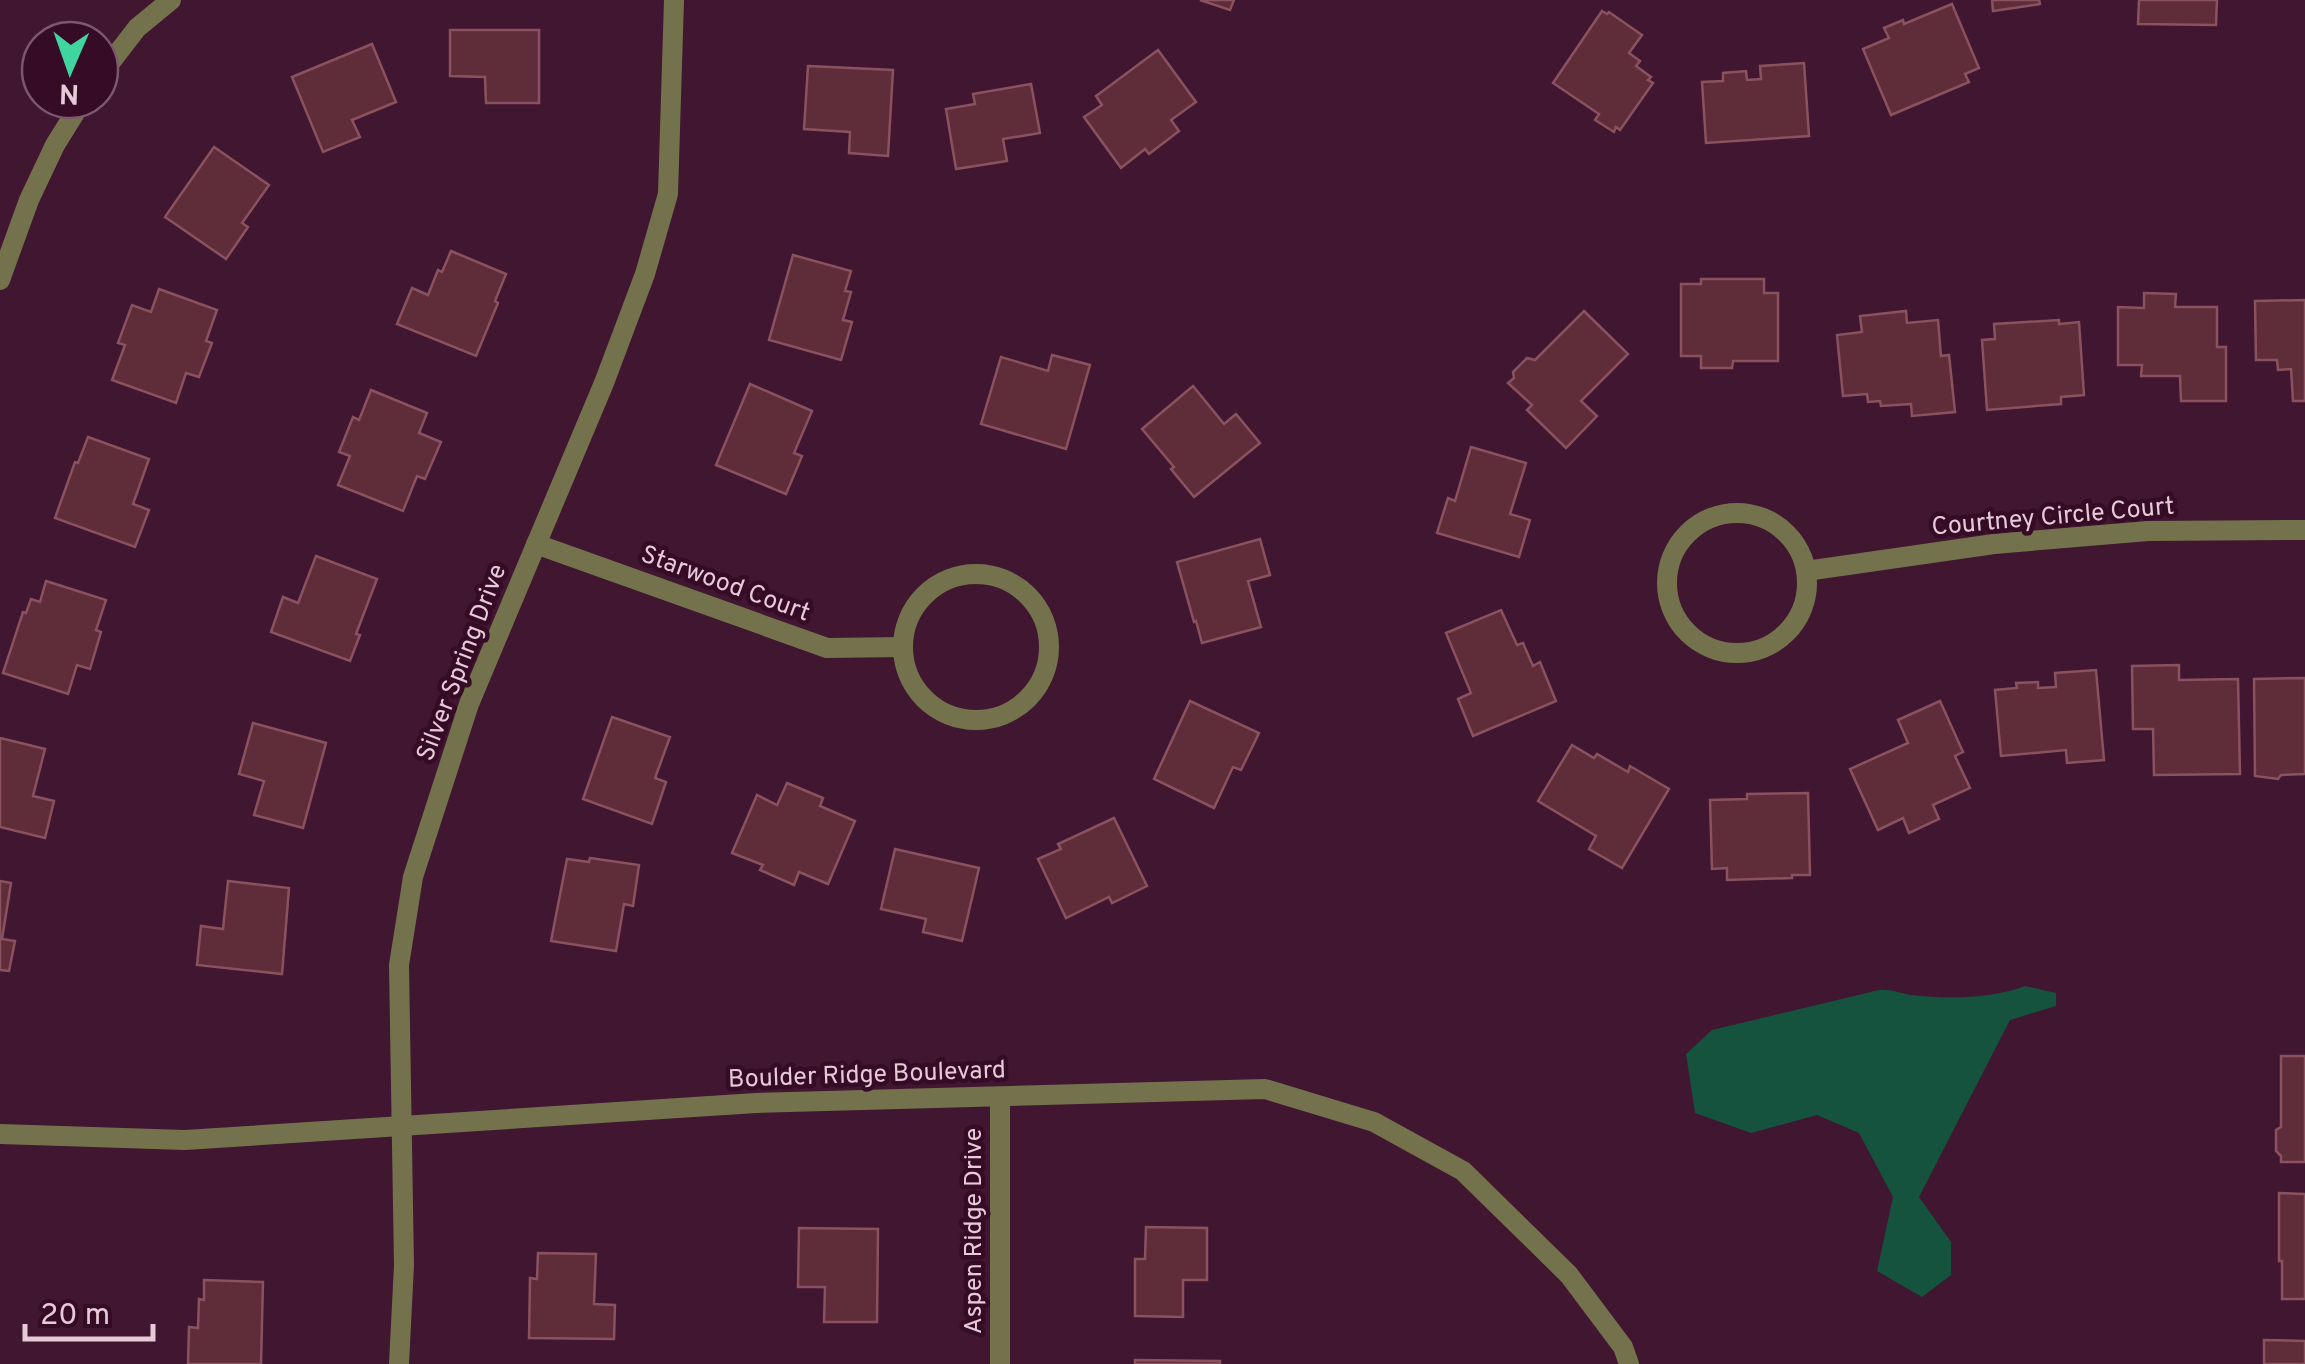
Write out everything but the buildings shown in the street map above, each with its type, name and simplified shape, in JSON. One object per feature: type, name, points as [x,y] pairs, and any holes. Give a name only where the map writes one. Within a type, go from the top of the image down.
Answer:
[{"type":"street","points":[[120,50],[137,28],[171,0]]},
{"type":"street","name":"Silver Spring Drive","points":[[400,1364],[404,1266],[398,965],[413,877],[469,704],[604,383],[668,194],[674,0]]},
{"type":"street","points":[[0,280],[29,200],[70,120]]},
{"type":"street","points":[[1737,512],[1761,517],[1782,529],[1798,548],[1806,571],[1806,593],[1794,623],[1770,645],[1749,652],[1726,652],[1705,646],[1688,634],[1674,615],[1668,594],[1667,570],[1676,547],[1692,529],[1713,517],[1737,512]]},
{"type":"street","name":"Courtney Circle Court","points":[[1806,571],[1994,544],[2148,531],[2305,530]]},
{"type":"street","name":"Starwood Court","points":[[536,544],[827,648],[902,647]]},
{"type":"street","points":[[985,574],[1008,582],[1028,596],[1043,617],[1049,640],[1047,665],[1038,687],[1022,704],[1002,716],[978,720],[955,717],[934,707],[917,691],[906,670],[902,647],[906,622],[918,601],[937,584],[960,576],[985,574]]},
{"type":"street","name":"Boulder Ridge Boulevard","points":[[0,1134],[186,1140],[756,1103],[1265,1089],[1374,1122],[1463,1171],[1569,1275],[1623,1347],[1629,1364]]},
{"type":"street","name":"Aspen Ridge Drive","points":[[1000,1098],[1000,1364]]},
{"type":"shaded area","points":[[2025,986],[2056,993],[2056,1006],[2010,1020],[1919,1197],[1951,1242],[1951,1275],[1922,1297],[1877,1271],[1893,1197],[1859,1133],[1817,1115],[1751,1133],[1695,1113],[1686,1054],[1712,1030],[1879,990],[1954,997],[1983,996]]}]
